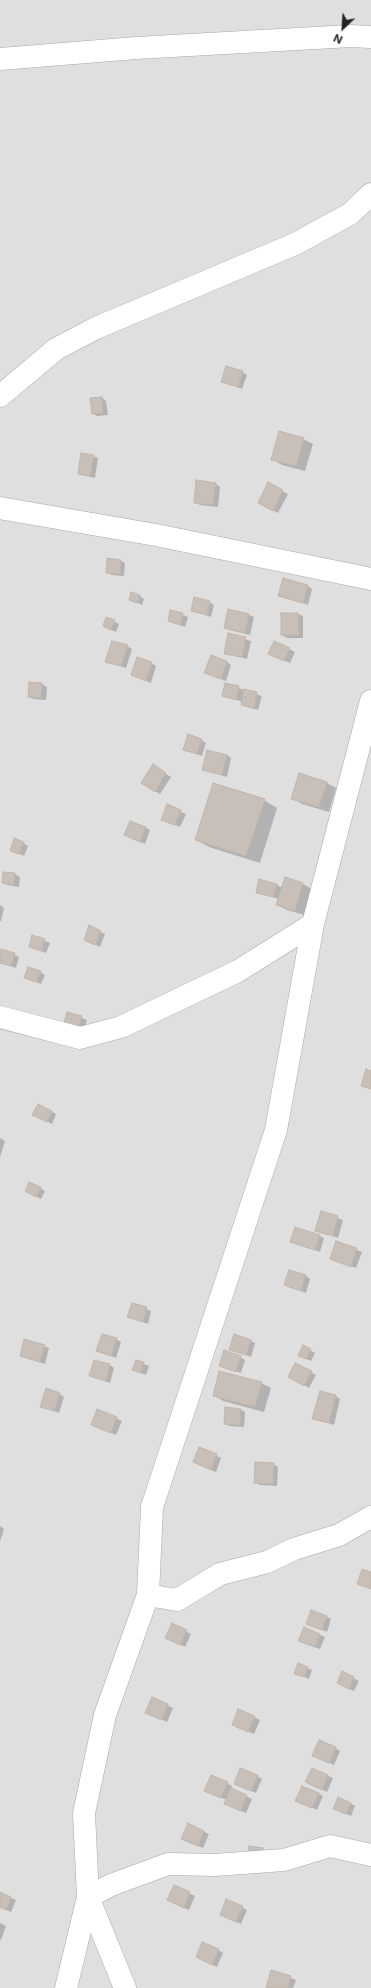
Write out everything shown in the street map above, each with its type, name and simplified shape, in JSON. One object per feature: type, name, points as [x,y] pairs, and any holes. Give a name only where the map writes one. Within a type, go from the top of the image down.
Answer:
[{"type":"street","points":[[0,59],[136,48],[351,36],[371,37]]},
{"type":"street","points":[[0,396],[56,349],[96,328],[296,244],[350,214],[371,194]]},
{"type":"street","points":[[0,508],[156,535],[371,579]]},
{"type":"street","points":[[66,1988],[88,1897],[84,1813],[105,1715],[148,1595],[152,1507],[276,1130],[313,924],[371,702]]},
{"type":"street","points":[[0,1017],[80,1038],[121,1027],[238,971],[313,924]]},
{"type":"street","points":[[148,1595],[178,1600],[220,1574],[268,1562],[294,1549],[339,1535],[371,1517]]},
{"type":"street","points":[[88,1897],[111,1885],[168,1864],[215,1865],[284,1860],[330,1846],[371,1855]]},
{"type":"street","points":[[88,1897],[125,1988]]},
{"type":"shaded area","points":[[0,0],[371,0],[371,1988],[0,1988]]},
{"type":"building","points":[[226,366],[243,371],[238,387],[221,382]]},
{"type":"building","points":[[102,397],[103,413],[92,414],[90,398]]},
{"type":"building","points":[[279,431],[304,438],[296,466],[271,460]]},
{"type":"building","points":[[81,453],[94,455],[90,476],[78,474]]},
{"type":"building","points":[[196,480],[216,483],[213,505],[194,503]]},
{"type":"building","points":[[268,482],[283,490],[273,511],[258,503]]},
{"type":"building","points":[[107,558],[121,560],[120,574],[106,573]]},
{"type":"building","points":[[283,578],[308,585],[303,603],[278,596]]},
{"type":"building","points":[[131,592],[140,595],[137,603],[129,600]]},
{"type":"building","points":[[194,597],[210,601],[207,615],[191,611]]},
{"type":"building","points":[[228,609],[249,614],[245,633],[224,628]]},
{"type":"building","points":[[170,610],[183,613],[180,625],[168,621]]},
{"type":"building","points":[[281,613],[298,613],[299,635],[281,635]]},
{"type":"building","points":[[106,617],[115,620],[111,630],[103,626]]},
{"type":"building","points":[[228,633],[246,637],[242,657],[224,654]]},
{"type":"building","points":[[112,641],[128,645],[121,666],[105,662]]},
{"type":"building","points":[[274,641],[290,648],[284,661],[268,654]]},
{"type":"building","points":[[211,655],[227,661],[221,679],[204,673]]},
{"type":"building","points":[[137,657],[152,662],[146,681],[131,675]]},
{"type":"building","points":[[29,682],[42,683],[41,698],[28,697]]},
{"type":"building","points":[[225,683],[239,686],[236,700],[222,696]]},
{"type":"building","points":[[244,689],[257,692],[254,708],[241,705]]},
{"type":"building","points":[[188,734],[202,739],[197,754],[183,750]]},
{"type":"building","points":[[207,750],[227,755],[222,775],[202,770]]},
{"type":"building","points":[[153,764],[166,773],[155,792],[141,783]]},
{"type":"building","points":[[299,773],[327,782],[319,807],[291,799]]},
{"type":"building","points":[[213,783],[265,799],[246,856],[195,840]]},
{"type":"building","points":[[167,804],[181,810],[175,825],[161,820]]},
{"type":"building","points":[[130,821],[146,827],[140,842],[124,835]]},
{"type":"building","points":[[14,838],[24,842],[19,854],[10,851]]},
{"type":"building","points":[[3,872],[15,873],[14,885],[2,883]]},
{"type":"building","points":[[285,877],[303,883],[295,911],[276,905]]},
{"type":"building","points":[[259,879],[277,884],[273,897],[256,893]]},
{"type":"building","points":[[89,925],[101,931],[95,945],[84,940]]},
{"type":"building","points":[[32,935],[45,939],[41,951],[29,947]]},
{"type":"building","points":[[1,949],[15,953],[11,966],[0,963]]},
{"type":"building","points":[[28,967],[41,971],[36,982],[24,978]]},
{"type":"building","points":[[67,1012],[82,1016],[78,1030],[63,1026]]},
{"type":"building","points":[[366,1069],[371,1071],[371,1089],[361,1086]]},
{"type":"building","points":[[38,1104],[52,1111],[47,1122],[32,1115]]},
{"type":"building","points":[[29,1182],[41,1187],[36,1197],[25,1191]]},
{"type":"building","points":[[321,1211],[338,1216],[333,1236],[315,1231]]},
{"type":"building","points":[[295,1227],[320,1235],[315,1250],[290,1242]]},
{"type":"building","points":[[336,1241],[357,1248],[351,1267],[330,1259]]},
{"type":"building","points":[[289,1270],[306,1275],[301,1291],[284,1285]]},
{"type":"building","points":[[132,1303],[147,1307],[143,1322],[127,1317]]},
{"type":"building","points":[[102,1334],[117,1338],[111,1356],[96,1351]]},
{"type":"building","points":[[234,1334],[251,1340],[246,1355],[229,1350]]},
{"type":"building","points":[[24,1339],[45,1345],[40,1362],[20,1356]]},
{"type":"building","points":[[303,1345],[311,1349],[306,1359],[298,1356]]},
{"type":"building","points":[[224,1350],[241,1356],[236,1372],[219,1366]]},
{"type":"building","points":[[94,1360],[110,1364],[106,1381],[89,1376]]},
{"type":"building","points":[[136,1360],[144,1362],[141,1373],[132,1370]]},
{"type":"building","points":[[295,1363],[312,1371],[304,1386],[288,1377]]},
{"type":"building","points":[[219,1371],[262,1382],[255,1407],[213,1396]]},
{"type":"building","points":[[46,1388],[60,1393],[54,1411],[40,1407]]},
{"type":"building","points":[[320,1391],[336,1395],[329,1423],[312,1419]]},
{"type":"building","points":[[225,1407],[241,1409],[240,1425],[224,1424]]},
{"type":"building","points":[[97,1409],[117,1417],[111,1433],[91,1425]]},
{"type":"building","points":[[199,1447],[217,1454],[211,1470],[193,1462]]},
{"type":"building","points":[[255,1462],[274,1463],[273,1484],[254,1483]]},
{"type":"building","points":[[362,1569],[371,1572],[371,1589],[357,1584]]},
{"type":"building","points":[[311,1610],[327,1616],[322,1630],[306,1624]]},
{"type":"building","points":[[172,1623],[187,1630],[180,1645],[165,1638]]},
{"type":"building","points":[[304,1627],[320,1634],[315,1647],[298,1641]]},
{"type":"building","points":[[298,1663],[308,1667],[304,1677],[294,1674]]},
{"type":"building","points":[[342,1671],[354,1677],[349,1689],[337,1683]]},
{"type":"building","points":[[152,1697],[168,1704],[162,1720],[145,1713]]},
{"type":"building","points":[[238,1709],[255,1716],[248,1732],[232,1725]]},
{"type":"building","points":[[319,1740],[336,1747],[329,1763],[312,1756]]},
{"type":"building","points":[[240,1768],[258,1775],[251,1791],[234,1784]]},
{"type":"building","points":[[312,1768],[328,1775],[322,1790],[305,1782]]},
{"type":"building","points":[[211,1775],[228,1782],[221,1798],[204,1791]]},
{"type":"building","points":[[302,1786],[319,1793],[312,1808],[295,1801]]},
{"type":"building","points":[[231,1788],[247,1795],[241,1811],[224,1804]]},
{"type":"building","points":[[338,1797],[351,1803],[346,1814],[333,1809]]},
{"type":"building","points":[[188,1823],[204,1831],[198,1846],[181,1839]]},
{"type":"building","points":[[249,1846],[263,1848],[261,1858],[247,1855]]},
{"type":"building","points":[[174,1885],[190,1892],[184,1908],[167,1900]]},
{"type":"building","points":[[0,1892],[11,1897],[6,1910],[0,1907]]},
{"type":"building","points":[[226,1899],[243,1906],[236,1922],[220,1915]]},
{"type":"building","points":[[202,1942],[219,1949],[212,1965],[196,1957]]},
{"type":"building","points":[[271,1970],[291,1976],[288,1988],[266,1988]]}]
